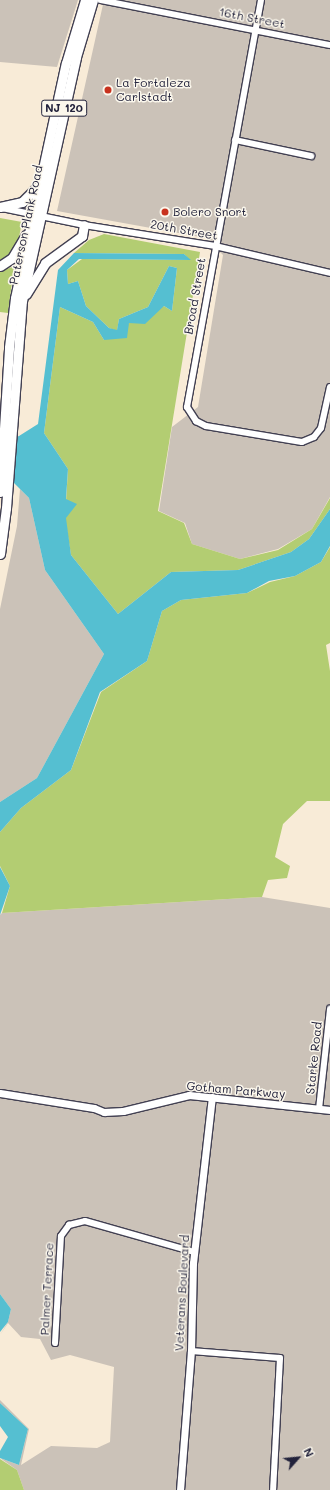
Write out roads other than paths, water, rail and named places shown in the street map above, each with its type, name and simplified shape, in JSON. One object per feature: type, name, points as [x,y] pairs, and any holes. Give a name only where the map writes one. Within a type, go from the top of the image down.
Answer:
[{"type":"main road","name":"Paterson Plank Road","points":[[7,435],[22,301],[36,216],[39,184],[66,63],[85,0]]},
{"type":"main road","name":"Paterson Plank Road","points":[[0,554],[7,435],[11,321],[29,229],[36,216],[76,57],[93,0]]},
{"type":"main road","points":[[0,207],[22,202],[39,184]]},
{"type":"main road","points":[[0,213],[13,210]]},
{"type":"main road","points":[[22,301],[42,266],[80,239],[84,233],[84,225]]},
{"type":"main road","points":[[0,266],[12,258],[29,229]]},
{"type":"main road","name":"Paterson Plank Road","points":[[0,492],[4,481]]},
{"type":"street","name":"16th Street","points":[[100,0],[330,45]]},
{"type":"street","name":"Broad Street","points":[[261,0],[186,401],[192,417],[206,426],[302,442],[314,437],[321,428],[330,387]]},
{"type":"street","points":[[236,140],[311,156]]},
{"type":"street","name":"20th Street","points":[[0,207],[36,216],[84,225],[215,246],[330,273]]},
{"type":"street","name":"Starke Road","points":[[319,1109],[330,1009]]},
{"type":"street","name":"Gotham Parkway","points":[[0,1094],[94,1108],[104,1112],[123,1111],[181,1095],[330,1110]]},
{"type":"street","name":"Veterans Boulevard","points":[[180,1490],[191,1351],[194,1252],[212,1097]]},
{"type":"street","name":"Palmer Terrace","points":[[55,1343],[61,1236],[69,1225],[85,1221],[194,1252]]},
{"type":"street","points":[[191,1351],[280,1358],[273,1490]]},
{"type":"water","points":[[74,253],[184,254],[191,260],[79,259],[67,270],[68,284],[78,281],[86,306],[109,328],[117,330],[119,319],[148,307],[169,266],[177,268],[172,311],[164,306],[145,324],[129,323],[127,338],[104,340],[93,322],[60,307],[44,433],[68,469],[66,499],[77,504],[66,518],[71,555],[118,614],[171,572],[238,570],[291,552],[309,539],[330,509],[330,546],[321,562],[295,576],[269,581],[247,593],[181,600],[162,611],[147,661],[100,692],[71,770],[21,808],[0,832],[0,802],[37,778],[104,654],[45,570],[29,498],[5,474],[0,444],[19,436],[38,424],[58,270]]},
{"type":"water","points":[[0,867],[10,886],[0,915]]},
{"type":"water","points":[[0,1294],[11,1309],[8,1322],[0,1332]]},
{"type":"water","points":[[0,1403],[28,1429],[19,1465],[0,1458],[0,1451],[8,1437],[0,1426]]},
{"type":"place","name":"La Fortaleza Carlstadt","points":[[108,90]]},
{"type":"place","name":"Bolero Snort","points":[[165,212]]}]
